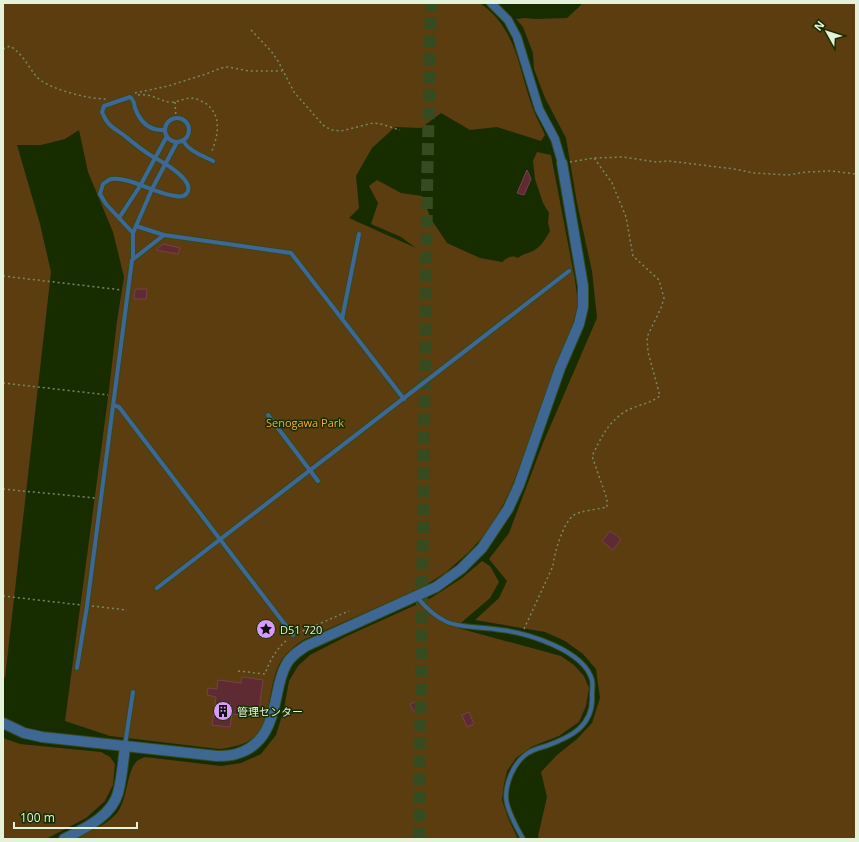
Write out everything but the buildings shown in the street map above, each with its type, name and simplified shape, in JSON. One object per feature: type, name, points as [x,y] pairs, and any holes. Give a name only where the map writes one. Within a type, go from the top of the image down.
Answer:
[{"type":"street","points":[[3,723],[24,733],[42,737],[125,747],[218,756],[235,755],[249,750],[268,728],[273,714],[281,675],[286,663],[295,654],[306,646],[436,587],[461,569],[482,548],[508,510],[519,485],[560,368],[579,324],[583,307],[583,286],[562,163],[555,139],[539,109],[517,37],[508,20],[491,3]]},
{"type":"street","points":[[64,839],[101,818],[112,807],[118,795],[125,747]]},
{"type":"lane","points":[[133,233],[106,204],[100,194],[103,184],[110,179],[118,179],[173,196],[181,197],[185,196],[188,192],[188,187],[185,181],[166,164],[110,126],[104,119],[102,112],[104,106],[129,96],[133,100],[139,117],[144,124],[150,128],[165,130]]},
{"type":"lane","points":[[120,218],[156,158],[166,136],[165,130],[169,122],[176,118],[184,120],[188,123],[188,133],[183,140],[177,142],[168,139],[166,136]]},
{"type":"lane","points":[[183,140],[185,145],[190,149],[211,160]]},
{"type":"lane","points":[[77,668],[87,606],[133,259],[133,233],[152,189],[177,142]]},
{"type":"lane","points":[[136,226],[164,235],[291,253],[404,399]]},
{"type":"lane","points":[[342,319],[359,234]]},
{"type":"lane","points":[[133,259],[164,235]]},
{"type":"lane","points":[[157,588],[569,271]]},
{"type":"lane","points":[[113,405],[119,407],[293,635]]},
{"type":"lane","points":[[268,415],[318,481]]},
{"type":"lane","points":[[417,596],[428,610],[448,622],[522,634],[552,644],[570,654],[585,668],[592,680],[593,704],[587,720],[578,730],[524,756],[511,775],[506,798],[510,812],[523,839]]},
{"type":"lane","points":[[125,747],[133,692]]},
{"type":"path","points":[[251,30],[271,51],[278,61],[294,92],[317,120],[323,125],[331,130],[341,131],[373,123],[400,130]]},
{"type":"path","points":[[3,49],[10,46],[17,50],[41,81],[75,95],[107,99]]},
{"type":"path","points":[[129,96],[206,74],[221,68],[228,67],[249,71],[282,71]]},
{"type":"path","points":[[129,96],[151,95],[169,102],[193,98],[210,106],[216,115],[218,130],[211,160]]},
{"type":"path","points":[[175,102],[176,118]]},
{"type":"path","points":[[562,163],[594,158],[623,157],[656,162],[669,161],[775,175],[831,171],[856,174]]},
{"type":"path","points":[[522,634],[553,566],[554,557],[567,523],[574,515],[607,507],[607,499],[592,456],[603,432],[626,411],[653,401],[660,396],[648,352],[647,338],[664,298],[659,280],[633,256],[626,217],[612,183],[594,158]]},
{"type":"path","points":[[3,276],[128,291]]},
{"type":"path","points":[[3,383],[114,395]]},
{"type":"path","points":[[3,489],[101,499]]},
{"type":"path","points":[[3,596],[127,610]]},
{"type":"path","points":[[238,671],[265,674],[269,662],[276,650],[293,635],[349,611]]},
{"type":"green space","name":"Senogawa Park","points":[[3,3],[480,3],[492,13],[502,25],[509,37],[515,50],[533,110],[545,135],[541,141],[497,127],[470,130],[441,113],[421,128],[395,127],[372,148],[356,176],[359,208],[349,218],[416,248],[401,237],[371,224],[378,203],[369,186],[377,180],[401,193],[422,196],[431,219],[447,243],[480,258],[502,262],[510,257],[518,258],[536,249],[543,242],[550,231],[548,223],[549,213],[543,203],[535,179],[533,161],[537,152],[551,155],[575,280],[578,304],[571,331],[512,486],[489,530],[469,552],[445,573],[421,588],[303,640],[291,649],[285,655],[276,671],[264,723],[253,738],[234,747],[219,749],[110,736],[65,721],[124,277],[113,232],[88,172],[79,130],[65,139],[41,145],[17,145],[40,224],[51,272],[5,678],[3,677]]},
{"type":"green space","points":[[581,3],[856,3],[856,839],[539,839],[538,836],[547,797],[541,772],[592,723],[600,698],[596,669],[583,654],[565,641],[545,632],[475,620],[499,598],[507,581],[489,559],[509,533],[543,443],[597,318],[592,271],[577,203],[566,138],[545,98],[534,69],[533,53],[523,27],[516,19],[567,18],[581,5]]},
{"type":"green space","points":[[482,561],[490,566],[499,582],[490,598],[462,622],[458,628],[561,656],[574,665],[584,676],[589,688],[586,706],[579,722],[559,736],[531,747],[516,758],[507,771],[502,800],[508,818],[518,839],[75,839],[103,825],[117,813],[121,807],[133,766],[137,761],[145,757],[221,766],[241,763],[261,754],[276,735],[284,709],[289,681],[298,666],[310,655],[347,636],[431,598],[462,578]]},
{"type":"green space","points":[[3,738],[20,744],[101,752],[110,757],[115,764],[113,785],[105,801],[86,818],[46,839],[3,839]]},
{"type":"tunnel","points":[[419,839],[427,191],[431,3]]},
{"type":"place","name":"D51 720","points":[[266,629]]},
{"type":"place","name":"管理センター","points":[[223,711]]}]
